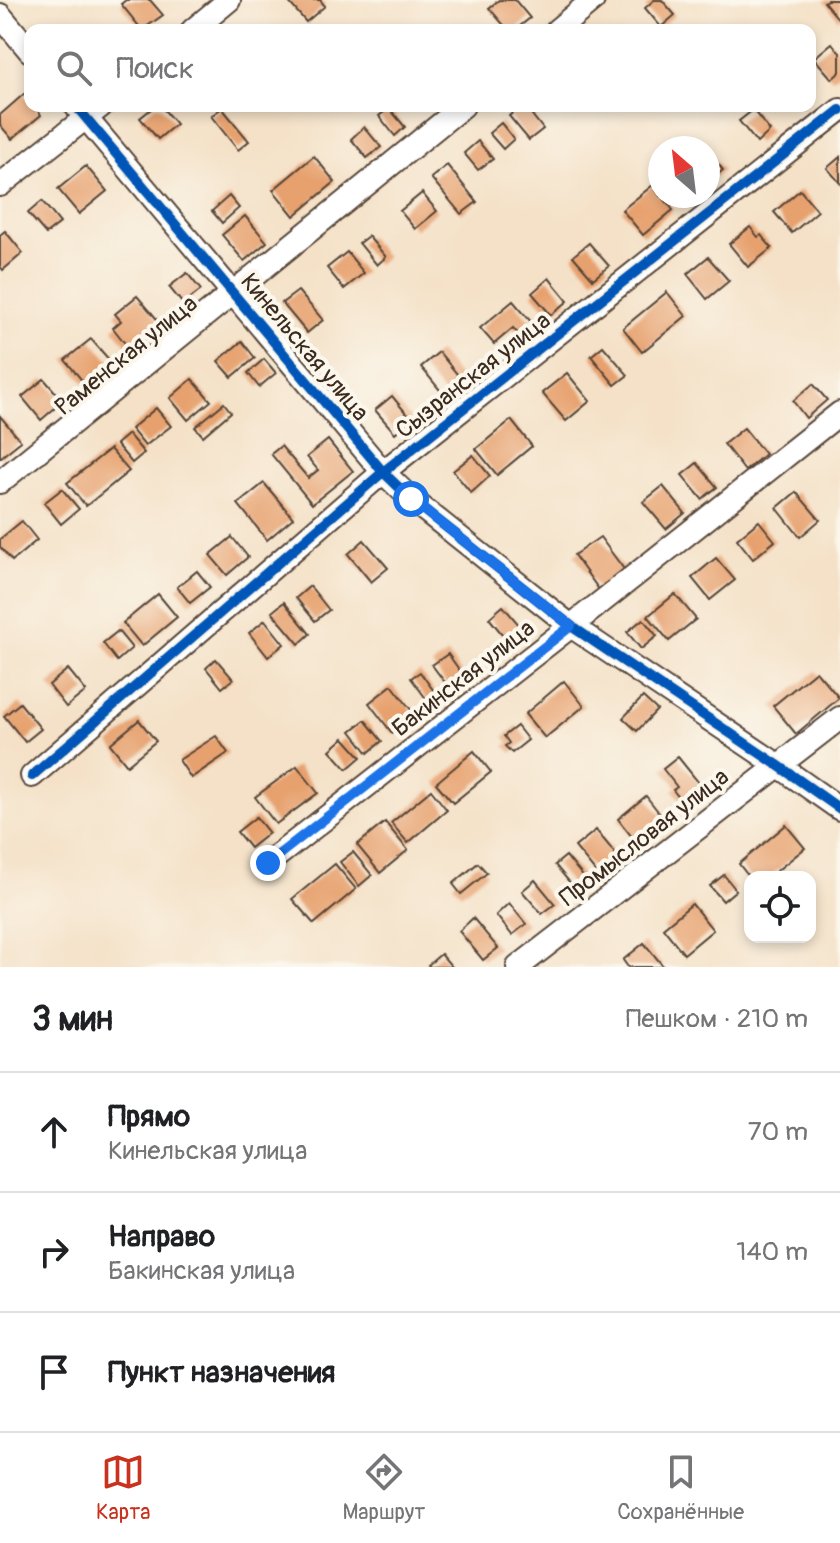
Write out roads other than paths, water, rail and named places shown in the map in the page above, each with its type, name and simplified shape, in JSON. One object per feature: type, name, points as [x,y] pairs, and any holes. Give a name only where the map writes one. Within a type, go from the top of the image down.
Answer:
[{"type":"street","points":[[200,24],[229,0]]},
{"type":"street","points":[[564,24],[593,0]]},
{"type":"street","points":[[0,15],[24,44]]},
{"type":"street","name":"Сызранская улица","points":[[32,776],[383,472],[840,110]]},
{"type":"street","points":[[0,185],[86,112]]},
{"type":"street","name":"Кинельская улица","points":[[90,112],[234,293],[383,472],[411,499],[571,626],[840,809]]},
{"type":"street","name":"Раменская улица","points":[[0,482],[456,112]]},
{"type":"street","name":"Бакинская улица","points":[[268,863],[840,413]]},
{"type":"street","name":"Промысловая улица","points":[[518,967],[840,718]]}]
